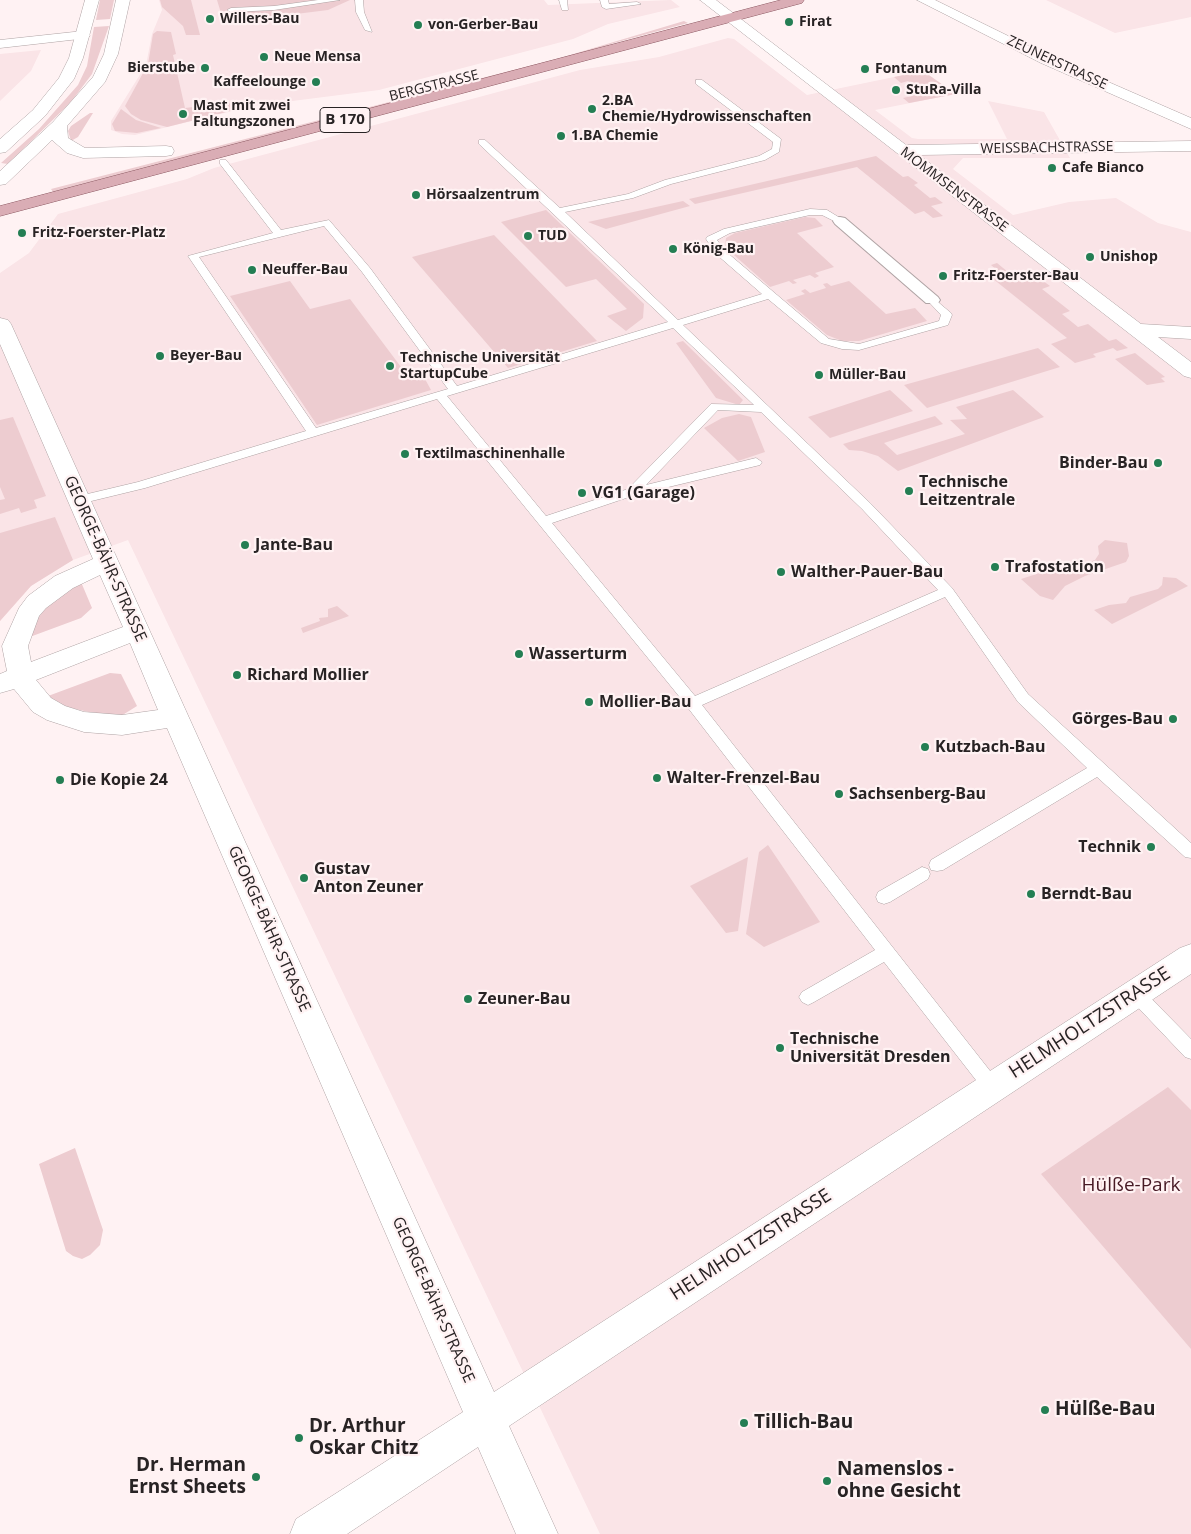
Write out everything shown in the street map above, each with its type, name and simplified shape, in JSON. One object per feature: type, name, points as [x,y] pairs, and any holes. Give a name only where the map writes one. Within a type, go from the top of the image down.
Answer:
[{"type":"main road","name":"BERGSTRASSE","points":[[82,172],[448,83],[747,0]]},
{"type":"main road","name":"B 170","points":[[0,211],[718,9],[797,0]]},
{"type":"street","points":[[0,148],[39,113],[62,85],[76,58],[92,0]]},
{"type":"street","points":[[6,183],[90,92],[107,66],[123,0]]},
{"type":"street","name":"ZEUNERSTRASSE","points":[[924,0],[1046,60],[1191,124]]},
{"type":"street","name":"MOMMSENSTRASSE","points":[[718,9],[1191,372]]},
{"type":"street","points":[[0,44],[83,34]]},
{"type":"street","points":[[59,125],[60,140],[69,147],[83,153],[166,151]]},
{"type":"street","name":"WEISSBACHSTRASSE","points":[[902,150],[1191,146]]},
{"type":"street","points":[[840,221],[932,300]]},
{"type":"street","name":"GEORGE-BÄHR-STRASSE","points":[[1,324],[537,1534]]},
{"type":"street","points":[[1137,330],[1191,333]]},
{"type":"street","points":[[10,679],[14,646],[28,614],[37,602],[64,582],[106,562]]},
{"type":"street","points":[[10,679],[137,631]]},
{"type":"street","points":[[10,679],[56,714],[72,719],[122,725],[175,717]]},
{"type":"street","name":"HELMHOLTZSTRASSE","points":[[311,1534],[1135,993],[1188,963]]},
{"type":"lane","points":[[231,10],[274,8],[336,0]]},
{"type":"lane","points":[[359,0],[360,12],[369,30]]},
{"type":"lane","points":[[604,0],[606,7],[637,4]]},
{"type":"lane","points":[[558,211],[630,196],[668,182],[762,158],[776,150],[778,141],[699,82]]},
{"type":"lane","points":[[482,142],[558,211],[834,476],[947,590],[1023,698],[1098,769],[1191,852]]},
{"type":"lane","points":[[223,162],[279,234]]},
{"type":"lane","points":[[840,221],[824,212],[810,212],[727,231],[712,239],[720,252],[825,341],[842,346],[859,347],[944,323],[947,315],[932,300]]},
{"type":"lane","points":[[313,433],[193,256],[326,222],[366,270],[455,391]]},
{"type":"lane","points":[[79,500],[141,485],[770,295]]},
{"type":"lane","points":[[440,395],[693,703],[992,1087]]},
{"type":"lane","points":[[632,492],[700,424],[715,406],[764,409]]},
{"type":"lane","points":[[543,521],[632,492],[756,462]]},
{"type":"lane","points":[[693,703],[947,590]]},
{"type":"lane","points":[[937,865],[1098,769]]},
{"type":"lane","points":[[884,897],[922,874]]},
{"type":"lane","points":[[808,997],[886,952]]},
{"type":"lane","points":[[1135,993],[1191,1051]]},
{"type":"shaded area","points":[[159,0],[544,0],[548,5],[671,0],[680,7],[608,24],[573,39],[379,90],[253,106],[135,135],[122,134],[111,130],[111,121],[146,65],[152,34],[162,10]]},
{"type":"shaded area","points":[[1046,0],[1191,0],[1191,17],[1115,33]]},
{"type":"shaded area","name":"Technische Universität Dresden","points":[[728,38],[734,39],[807,95],[923,71],[956,94],[875,110],[912,138],[1007,139],[988,101],[1044,112],[1070,158],[963,158],[953,169],[1013,215],[1069,202],[1116,198],[1158,223],[1191,232],[1191,1534],[600,1534],[128,540],[73,560],[54,570],[31,586],[0,621],[0,273],[29,253],[58,214],[187,179],[214,168],[580,70],[659,57]]},
{"type":"shaded area","points":[[41,50],[31,71],[0,101],[0,54]]},
{"type":"green space","points":[[100,0],[114,0],[110,19],[96,20]]},
{"type":"green space","points":[[160,0],[191,0],[200,35],[186,35],[183,26],[162,7]]},
{"type":"green space","points":[[217,0],[350,0],[328,10],[224,23]]},
{"type":"green space","points":[[684,21],[688,23],[584,53],[53,192],[51,189],[560,58]]},
{"type":"green space","points":[[109,26],[92,74],[71,102],[8,164],[1,163],[39,129],[78,85],[87,66],[94,27]]},
{"type":"green space","points":[[157,31],[171,32],[176,54],[173,55],[185,108],[245,101],[246,107],[167,127],[141,120],[131,114],[125,106],[148,64],[153,34]]},
{"type":"green space","points":[[923,71],[956,94],[909,103],[903,98],[924,93],[908,81],[901,83],[894,77]]},
{"type":"green space","points":[[121,109],[136,120],[161,128],[137,133],[115,131],[112,124]]},
{"type":"green space","points":[[90,113],[93,113],[78,137],[71,141],[68,131],[71,126]]},
{"type":"green space","points":[[876,156],[903,177],[908,176],[918,183],[914,185],[930,198],[935,197],[943,203],[931,206],[943,216],[933,218],[924,211],[915,214],[857,167],[695,204],[689,199]]},
{"type":"green space","points":[[683,201],[690,206],[606,229],[588,222]]},
{"type":"green space","points":[[546,210],[644,304],[643,318],[626,331],[607,316],[627,309],[596,279],[566,287],[501,222]]},
{"type":"green space","points":[[805,217],[815,218],[823,226],[797,233],[834,267],[815,273],[819,276],[815,278],[810,275],[793,280],[797,283],[793,284],[789,281],[770,287],[725,247],[726,238],[735,233]]},
{"type":"green space","points":[[494,235],[597,341],[508,368],[412,257]]},
{"type":"green space","points":[[997,263],[1014,277],[1031,272],[1050,286],[1042,289],[1070,311],[1062,314],[1078,327],[1088,324],[1109,341],[1116,339],[1128,348],[1117,351],[1113,348],[1093,354],[1096,357],[1075,363],[1051,344],[1067,338],[987,274],[998,271],[991,265]]},
{"type":"green space","points":[[290,281],[310,309],[350,299],[404,371],[419,368],[431,390],[317,425],[230,296]]},
{"type":"green space","points":[[849,281],[886,314],[915,308],[927,321],[859,341],[842,341],[827,335],[786,300],[805,294],[801,291],[805,289],[810,293],[826,288],[823,284],[827,283],[831,286]]},
{"type":"green space","points":[[683,341],[743,400],[739,405],[716,398],[676,343]]},
{"type":"green space","points":[[1038,348],[1060,367],[927,408],[904,385]]},
{"type":"green space","points":[[1135,353],[1165,377],[1161,378],[1165,382],[1147,385],[1115,359]]},
{"type":"green space","points":[[890,390],[913,411],[830,438],[808,417]]},
{"type":"green space","points":[[1013,390],[1044,417],[898,471],[878,456],[862,451],[849,450],[843,444],[935,416],[943,424],[884,443],[897,455],[965,434],[950,420],[967,419],[956,407]]},
{"type":"green space","points":[[739,414],[751,417],[765,452],[738,461],[704,428],[722,418]]},
{"type":"green space","points":[[13,417],[46,496],[34,500],[37,508],[21,513],[19,508],[0,514],[0,500],[5,499],[0,487],[0,420]]},
{"type":"green space","points":[[55,517],[73,560],[31,586],[0,621],[0,533]]},
{"type":"green space","points":[[1105,540],[1127,543],[1129,556],[1126,562],[1085,576],[1065,586],[1053,600],[1040,596],[1021,579],[1049,570],[1069,569],[1095,560],[1099,554],[1098,546]]},
{"type":"green space","points":[[1163,577],[1176,578],[1188,586],[1112,624],[1094,610],[1109,605],[1126,603],[1130,597],[1158,589],[1162,585]]},
{"type":"green space","points":[[81,582],[92,608],[81,618],[27,638],[37,618],[49,603]]},
{"type":"green space","points":[[337,606],[349,616],[303,633],[301,628],[320,621],[319,618],[328,617],[328,609]]},
{"type":"green space","points":[[110,673],[121,674],[137,706],[121,716],[66,707],[48,696]]},
{"type":"green space","points":[[768,845],[820,922],[764,947],[746,934],[759,852]]},
{"type":"green space","points":[[748,857],[738,931],[726,933],[690,886]]},
{"type":"green space","name":"Hülße-Park","points":[[1168,1087],[1191,1110],[1191,1349],[1041,1174]]},
{"type":"green space","points":[[75,1148],[103,1230],[100,1245],[90,1255],[82,1259],[66,1251],[39,1164]]},
{"type":"place","name":"Willers-Bau","points":[[210,19]]},
{"type":"place","name":"Firat","points":[[789,22]]},
{"type":"place","name":"von-Gerber-Bau","points":[[418,25]]},
{"type":"place","name":"Neue Mensa","points":[[264,57]]},
{"type":"place","name":"Bierstube","points":[[205,68]]},
{"type":"place","name":"Fontanum","points":[[865,69]]},
{"type":"place","name":"Kaffeelounge","points":[[316,82]]},
{"type":"place","name":"StuRa-Villa","points":[[896,90]]},
{"type":"place","name":"2.BA Chemie/Hydrowissenschaften","points":[[592,109]]},
{"type":"place","name":"Mast mit zwei Faltungszonen","points":[[183,114]]},
{"type":"place","name":"1.BA Chemie","points":[[561,136]]},
{"type":"place","name":"Cafe Bianco","points":[[1052,168]]},
{"type":"place","name":"Hörsaalzentrum","points":[[416,195]]},
{"type":"place","name":"Fritz-Foerster-Platz","points":[[22,233]]},
{"type":"place","name":"TUD","points":[[528,236]]},
{"type":"place","name":"König-Bau","points":[[673,249]]},
{"type":"place","name":"Unishop","points":[[1090,257]]},
{"type":"place","name":"Neuffer-Bau","points":[[252,270]]},
{"type":"place","name":"Fritz-Foerster-Bau","points":[[943,276]]},
{"type":"place","name":"Beyer-Bau","points":[[160,356]]},
{"type":"place","name":"Technische Universität StartupCube","points":[[390,366]]},
{"type":"place","name":"Müller-Bau","points":[[819,375]]},
{"type":"place","name":"Textilmaschinenhalle","points":[[405,454]]},
{"type":"place","name":"Binder-Bau","points":[[1158,463]]},
{"type":"place","name":"Technische Leitzentrale","points":[[909,491]]},
{"type":"place","name":"VG1 (Garage)","points":[[582,493]]},
{"type":"place","name":"Jante-Bau","points":[[245,545]]},
{"type":"place","name":"Trafostation","points":[[995,567]]},
{"type":"place","name":"Walther-Pauer-Bau","points":[[781,572]]},
{"type":"place","name":"Wasserturm","points":[[519,654]]},
{"type":"place","name":"Richard Mollier","points":[[237,675]]},
{"type":"place","name":"Mollier-Bau","points":[[589,702]]},
{"type":"place","name":"Görges-Bau","points":[[1173,719]]},
{"type":"place","name":"Kutzbach-Bau","points":[[925,747]]},
{"type":"place","name":"Walter-Frenzel-Bau","points":[[657,778]]},
{"type":"place","name":"Die Kopie 24","points":[[60,780]]},
{"type":"place","name":"Sachsenberg-Bau","points":[[839,794]]},
{"type":"place","name":"Technik","points":[[1151,847]]},
{"type":"place","name":"Gustav Anton Zeuner","points":[[304,878]]},
{"type":"place","name":"Berndt-Bau","points":[[1031,894]]},
{"type":"place","name":"Zeuner-Bau","points":[[468,999]]},
{"type":"place","name":"Technische Universität Dresden","points":[[780,1048]]},
{"type":"place","name":"Hülße-Bau","points":[[1045,1410]]},
{"type":"place","name":"Tillich-Bau","points":[[744,1423]]},
{"type":"place","name":"Dr. Arthur Oskar Chitz","points":[[299,1438]]},
{"type":"place","name":"Dr. Herman Ernst Sheets","points":[[256,1477]]},
{"type":"place","name":"Namenslos - ohne Gesicht","points":[[827,1481]]}]
